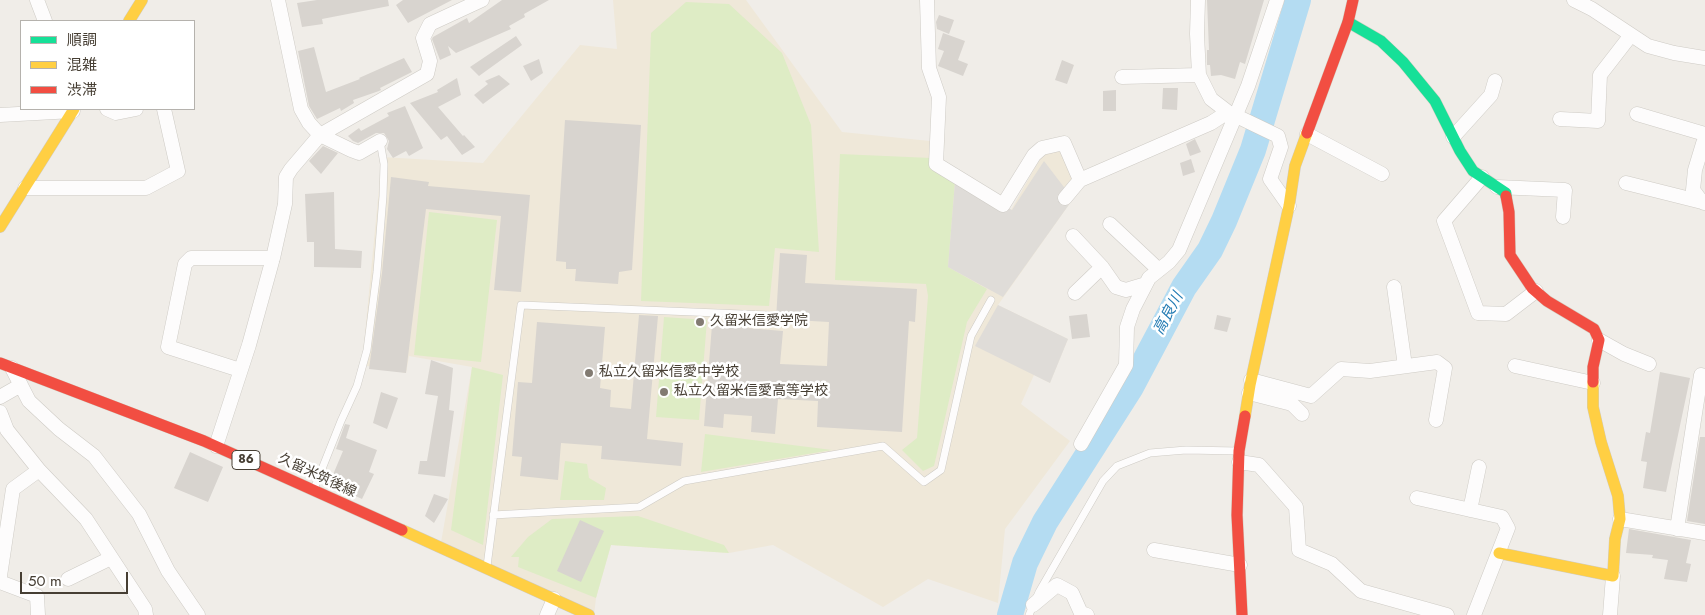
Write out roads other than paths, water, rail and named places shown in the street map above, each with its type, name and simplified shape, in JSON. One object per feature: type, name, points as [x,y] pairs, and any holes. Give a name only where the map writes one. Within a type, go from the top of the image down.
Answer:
[{"type":"street","points":[[37,0],[45,20]]},
{"type":"street","points":[[130,20],[142,0]]},
{"type":"street","points":[[278,0],[300,109],[309,123],[320,136],[351,150],[359,152],[380,141]]},
{"type":"street","points":[[216,446],[249,346],[273,258],[285,204],[286,178],[291,169],[320,136],[427,74],[430,61],[423,38],[430,24],[482,0]]},
{"type":"street","points":[[927,0],[929,68],[939,98],[936,164],[1002,205],[1034,155],[1042,148],[1064,143],[1080,180]]},
{"type":"street","points":[[1198,0],[1199,75],[1211,99],[1235,116],[1278,136],[1281,147],[1270,179],[1290,206]]},
{"type":"street","points":[[1081,444],[1126,365],[1127,327],[1149,278],[1169,262],[1179,250],[1248,86],[1277,0]]},
{"type":"street","points":[[1242,615],[1237,515],[1239,456],[1250,387],[1290,206],[1295,166],[1348,22],[1353,0]]},
{"type":"street","points":[[1574,0],[1592,9],[1648,46],[1705,58]]},
{"type":"street","points":[[1348,22],[1381,41],[1403,62],[1435,101],[1473,171],[1506,193],[1510,254],[1536,292],[1594,329],[1599,340],[1624,354],[1649,364]]},
{"type":"street","points":[[1560,119],[1598,122],[1600,75],[1631,35]]},
{"type":"street","points":[[1122,77],[1199,75]]},
{"type":"street","points":[[1453,137],[1491,95],[1495,81]]},
{"type":"street","points":[[0,227],[74,110]]},
{"type":"street","points":[[0,115],[74,110]]},
{"type":"street","points":[[109,110],[116,113],[131,110]]},
{"type":"street","points":[[25,188],[146,188],[178,171],[164,110]]},
{"type":"street","points":[[1637,114],[1705,136],[1695,170],[1694,190],[1704,203]]},
{"type":"street","points":[[1065,198],[1080,180],[1211,123],[1235,116]]},
{"type":"street","points":[[1307,134],[1382,174]]},
{"type":"street","points":[[1482,177],[1444,221],[1478,313],[1506,314],[1536,292]]},
{"type":"street","points":[[1626,183],[1704,203]]},
{"type":"street","points":[[1496,187],[1565,190],[1563,217]]},
{"type":"street","points":[[1110,224],[1159,270]]},
{"type":"street","points":[[1073,236],[1102,267],[1116,287],[1126,290],[1146,284]]},
{"type":"street","points":[[240,370],[168,347],[185,264],[191,258],[273,258]]},
{"type":"street","points":[[1075,293],[1102,267]]},
{"type":"street","points":[[1394,287],[1405,366]]},
{"type":"street","points":[[1599,340],[1592,366],[1593,407],[1601,442],[1618,496],[1620,519],[1615,539],[1610,615]]},
{"type":"street","points":[[1250,387],[1311,396],[1341,369],[1370,370],[1437,362],[1445,368],[1436,420]]},
{"type":"street","points":[[6,365],[21,385],[29,401],[59,429],[94,456],[128,499],[139,514],[168,571],[198,615]]},
{"type":"street","name":"久留米筑後線","points":[[6,365],[216,446],[589,615]]},
{"type":"street","points":[[1515,366],[1593,383]]},
{"type":"street","points":[[1677,529],[1701,376],[1705,376]]},
{"type":"street","points":[[0,397],[21,385]]},
{"type":"street","points":[[1250,387],[1292,404],[1302,414]]},
{"type":"street","points":[[0,412],[7,430],[39,470],[86,519],[111,558],[141,613]]},
{"type":"street","points":[[1239,456],[1258,465],[1296,506],[1299,550],[1332,564],[1361,591],[1447,615]]},
{"type":"street","points":[[1470,510],[1479,467]]},
{"type":"street","points":[[0,576],[13,489],[39,470]]},
{"type":"street","points":[[1417,498],[1502,517],[1508,528],[1474,615]]},
{"type":"street","points":[[1620,519],[1705,533]]},
{"type":"street","points":[[1154,550],[1240,565]]},
{"type":"street","points":[[1499,552],[1614,576]]},
{"type":"street","points":[[68,579],[111,558]]},
{"type":"street","points":[[0,582],[37,596],[38,615]]},
{"type":"street","points":[[1031,610],[1057,585],[1072,593],[1081,612],[1087,615]]},
{"type":"street","points":[[547,615],[554,599]]},
{"type":"lane","points":[[313,491],[357,386],[367,350],[377,272],[383,196],[384,164],[380,141]]},
{"type":"lane","points":[[493,515],[639,507],[684,481],[883,446],[924,482],[941,470],[971,336],[991,300]]},
{"type":"lane","points":[[486,569],[521,305],[767,315]]},
{"type":"lane","points":[[1031,610],[1039,592],[1103,481],[1117,466],[1150,453],[1186,450],[1239,456]]},
{"type":"waterway","name":"高良川","points":[[1010,615],[1025,563],[1045,522],[1131,387],[1184,287],[1210,250],[1224,221],[1253,150],[1298,0]]},
{"type":"place","name":"久留米信愛学院","points":[[700,322]]},
{"type":"place","name":"私立久留米信愛中学校","points":[[589,373]]},
{"type":"place","name":"私立久留米信愛高等学校","points":[[664,392]]}]
